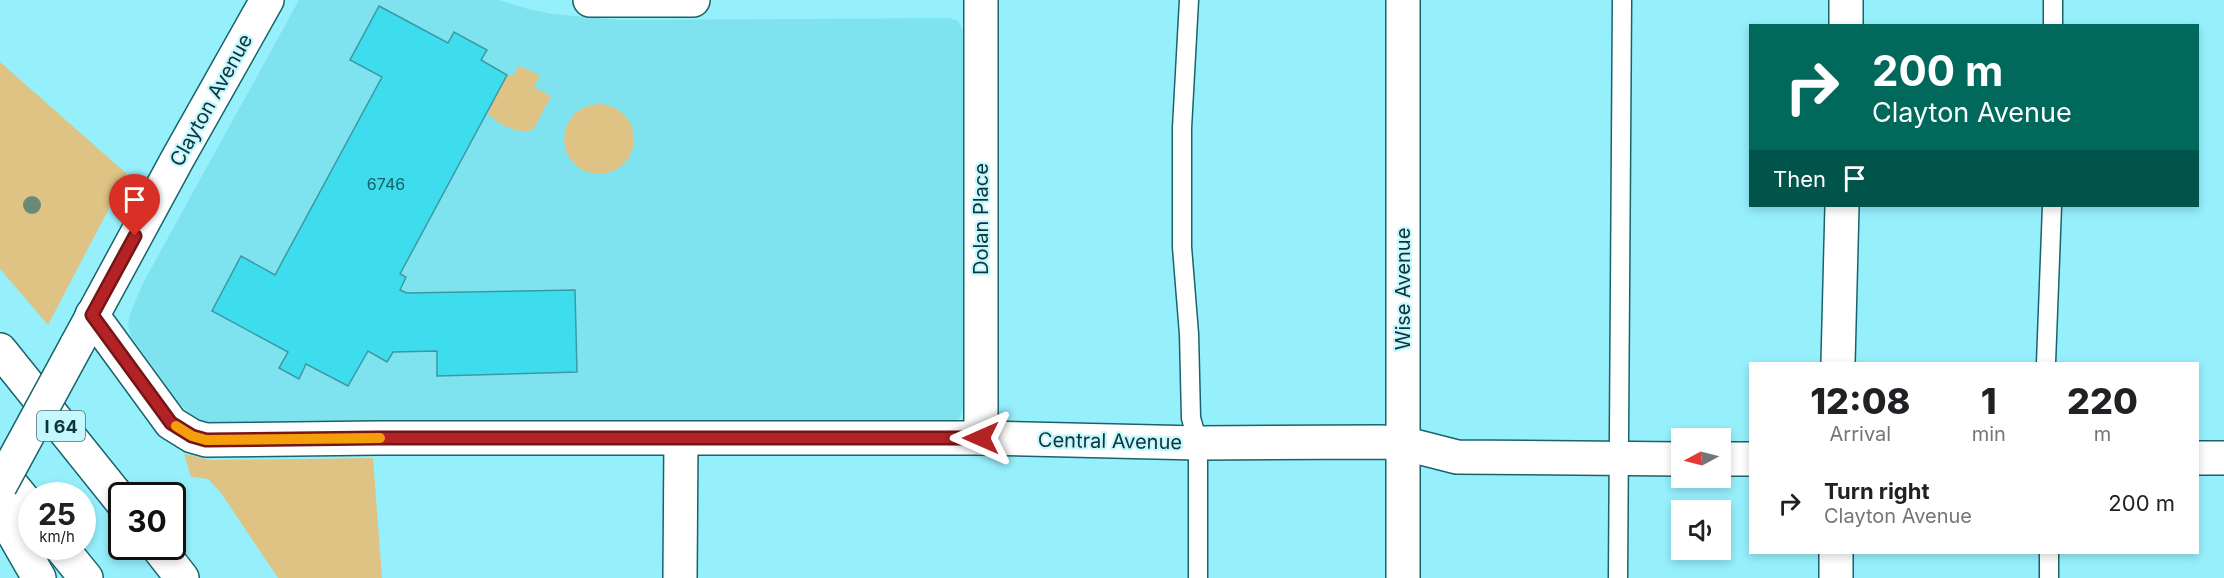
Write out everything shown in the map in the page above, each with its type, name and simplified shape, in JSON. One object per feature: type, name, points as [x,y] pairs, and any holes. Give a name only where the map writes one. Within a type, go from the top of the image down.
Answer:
[{"type":"main road","name":"Clayton Avenue","points":[[0,486],[267,0]]},
{"type":"main road","points":[[590,0],[693,0]]},
{"type":"main road","name":"Dolan Place","points":[[981,0],[981,438]]},
{"type":"main road","name":"Wise Avenue","points":[[1403,0],[1403,578]]},
{"type":"main road","points":[[1846,0],[1846,24]]},
{"type":"main road","points":[[1839,362],[1842,207]]},
{"type":"main road","name":"Central Avenue","points":[[92,315],[171,423],[192,436],[206,440],[981,438],[1198,443],[1402,443],[1457,457],[1671,459]]},
{"type":"main road","name":"I 64","points":[[0,350],[108,485]]},
{"type":"main road","points":[[680,578],[681,439]]},
{"type":"main road","points":[[2199,458],[2224,458]]},
{"type":"main road","points":[[1731,459],[1749,459]]},
{"type":"main road","points":[[0,471],[18,493]]},
{"type":"main road","points":[[0,510],[39,578]]},
{"type":"main road","points":[[1836,554],[1836,578]]},
{"type":"main road","points":[[71,560],[86,578]]},
{"type":"main road","points":[[167,560],[182,578]]},
{"type":"lane","points":[[1189,0],[1182,128],[1182,247],[1189,334],[1191,418],[1198,443],[1198,578]]},
{"type":"lane","points":[[1618,578],[1622,0]]},
{"type":"lane","points":[[2052,24],[2053,0]]},
{"type":"lane","points":[[2046,362],[2052,207]]},
{"type":"lane","points":[[2049,554],[2049,578]]},
{"type":"shaded area","points":[[299,0],[499,0],[553,14],[622,20],[949,18],[958,21],[963,30],[963,407],[960,418],[952,423],[938,424],[208,423],[196,419],[179,403],[131,336],[128,325],[130,314],[143,283]]},
{"type":"shaded area","points":[[0,62],[127,174],[48,325],[0,269]]},
{"type":"shaded area","points":[[519,66],[540,75],[534,87],[551,96],[533,130],[520,131],[508,127],[496,121],[486,112],[507,75],[513,75]]},
{"type":"shaded area","points":[[599,104],[612,107],[624,114],[631,126],[634,139],[631,152],[624,164],[612,171],[599,174],[586,171],[574,164],[567,152],[564,139],[567,126],[574,114],[586,107]]},
{"type":"shaded area","points":[[184,454],[211,460],[373,458],[382,578],[278,578],[221,493],[208,479],[191,477]]},
{"type":"building","points":[[379,6],[448,43],[454,32],[487,50],[481,60],[507,75],[400,274],[406,277],[400,290],[407,293],[575,290],[577,372],[437,376],[437,351],[393,352],[387,362],[368,351],[348,386],[306,364],[299,379],[279,368],[288,352],[212,311],[241,256],[275,275],[382,77],[350,60]]},
{"type":"slow traffic","points":[[176,426],[192,436],[206,440],[380,438]]},
{"type":"route","points":[[135,236],[92,315],[171,423],[192,436],[206,440],[981,438]]}]
